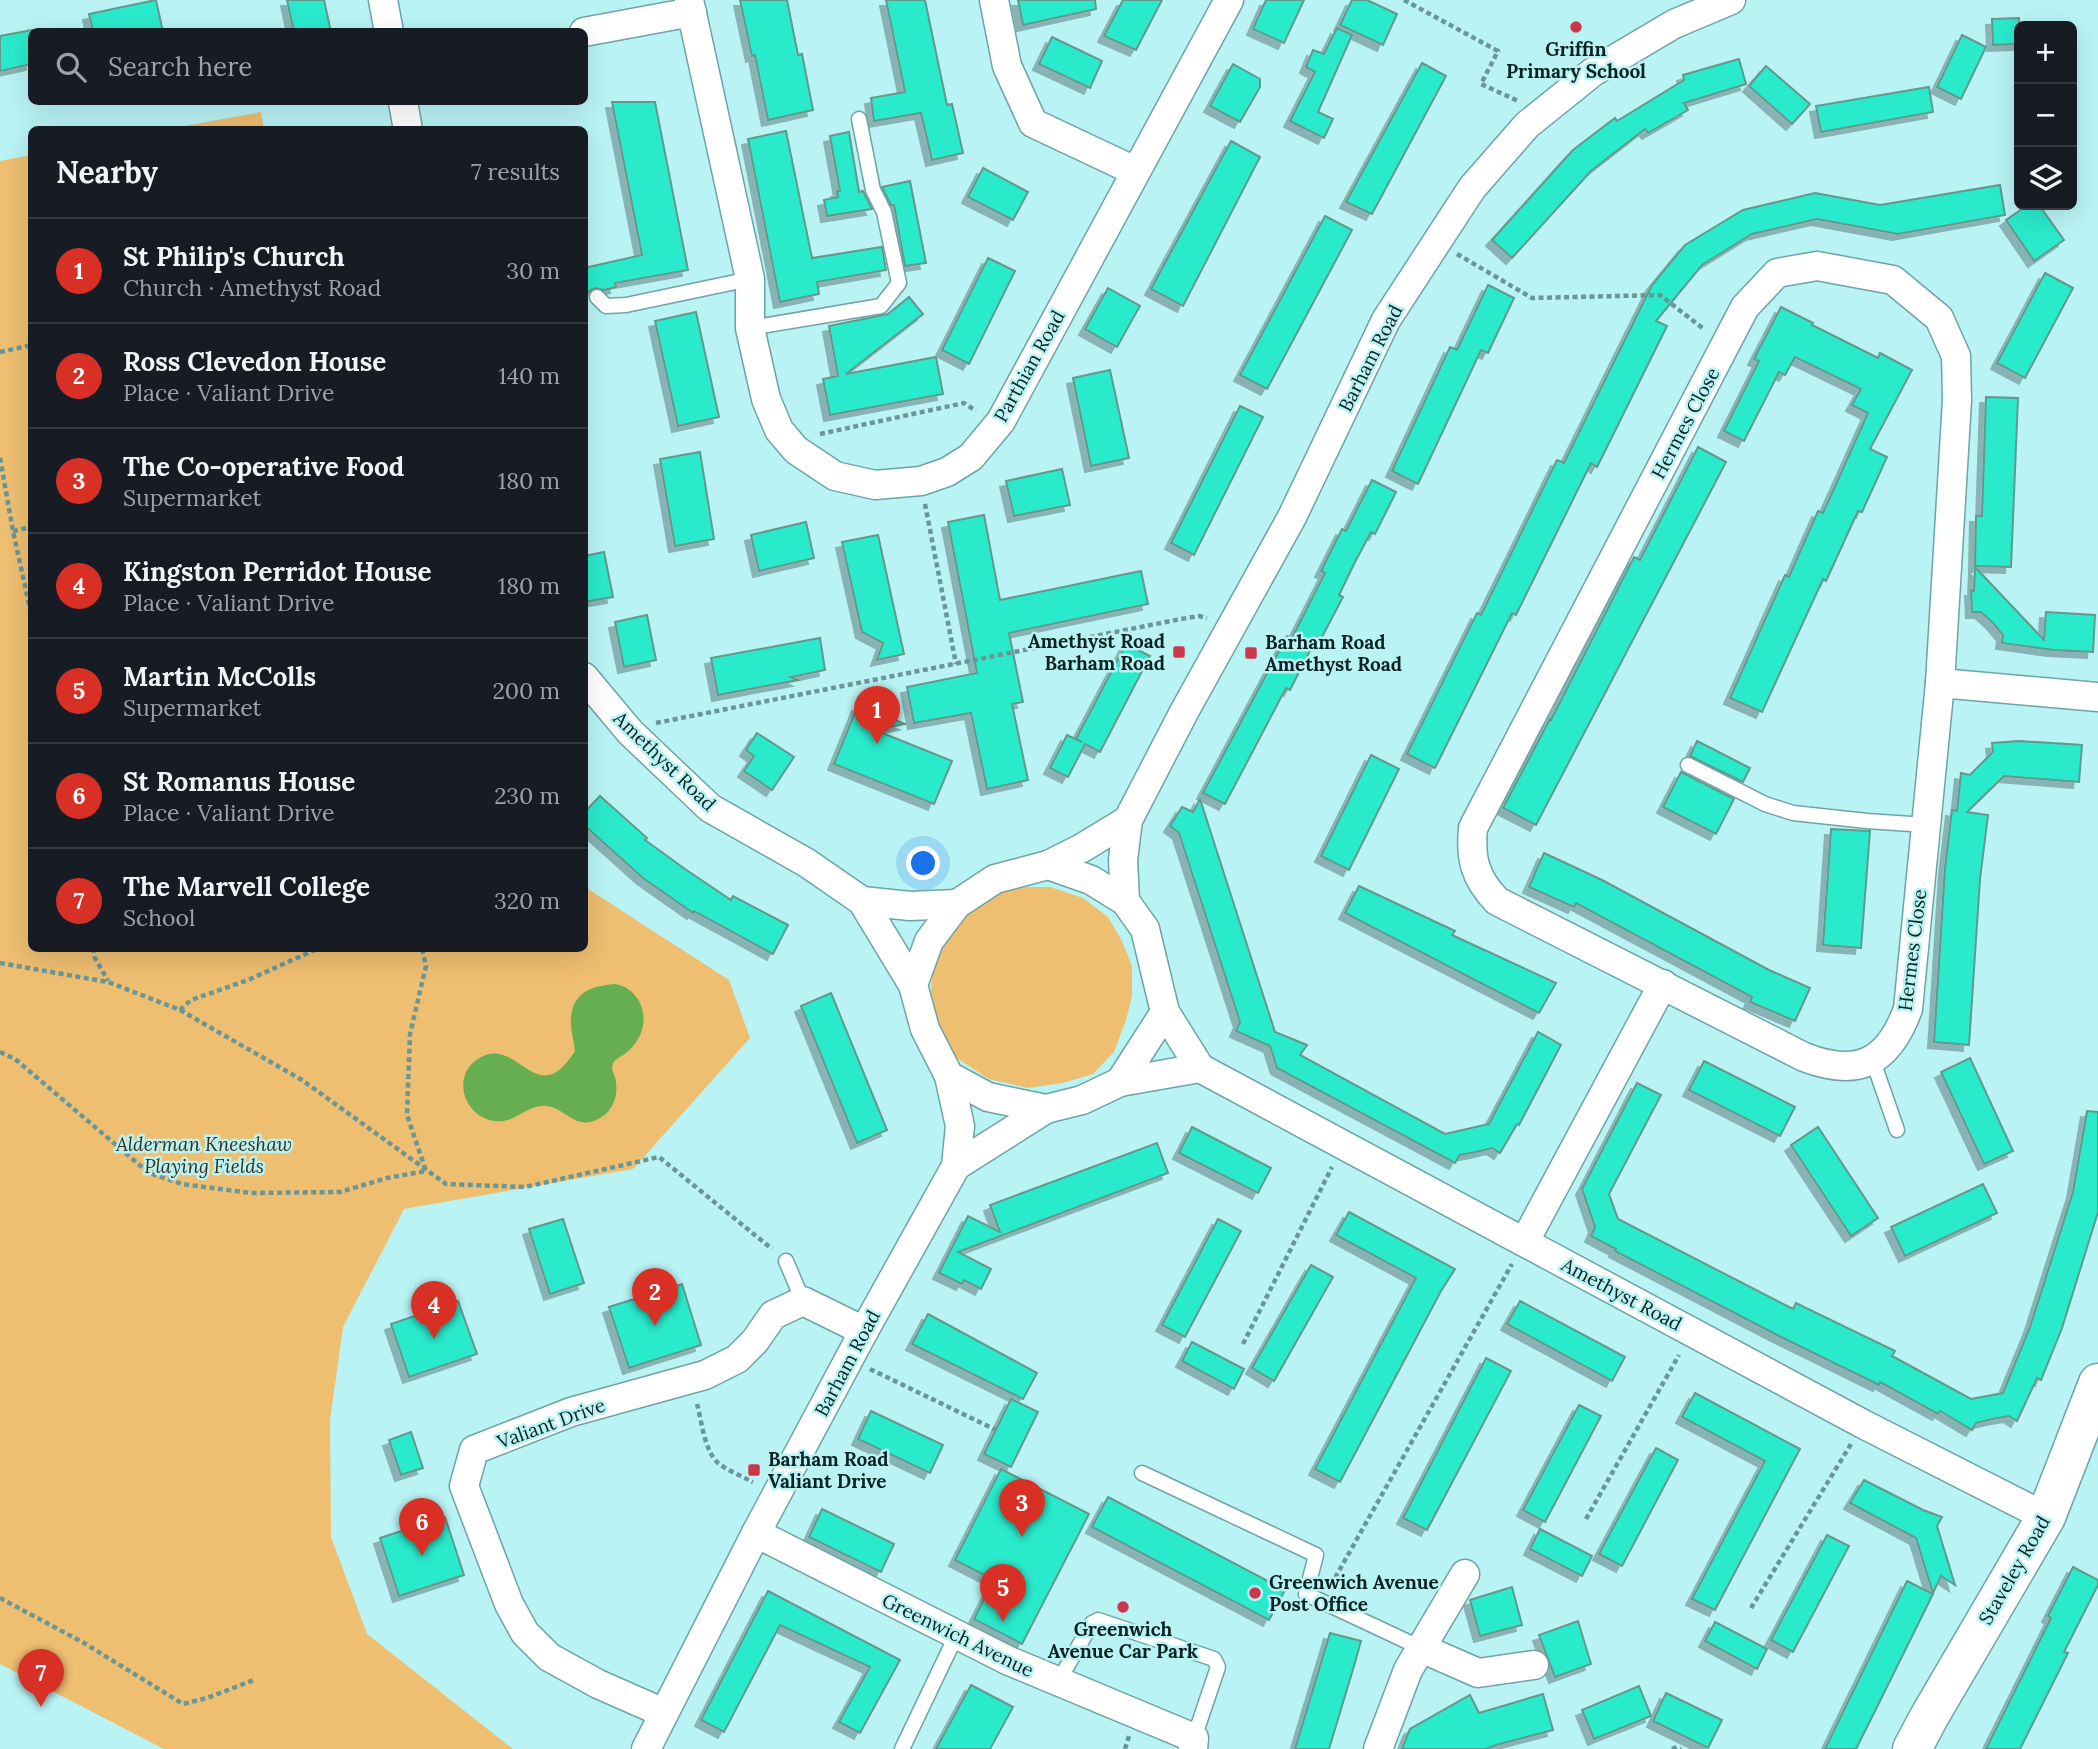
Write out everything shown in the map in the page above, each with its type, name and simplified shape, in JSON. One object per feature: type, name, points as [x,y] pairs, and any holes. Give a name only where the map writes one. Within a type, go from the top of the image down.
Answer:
[{"type":"street","points":[[383,0],[388,28]]},
{"type":"street","points":[[994,0],[1007,66],[1033,123],[1135,171]]},
{"type":"street","name":"Parthian Road","points":[[588,31],[691,6],[750,279],[750,328],[766,399],[779,430],[796,450],[835,476],[875,485],[921,481],[947,472],[971,457],[998,425],[1229,0]]},
{"type":"street","name":"Barham Road","points":[[1125,901],[1123,860],[1128,820],[1184,712],[1292,517],[1386,320],[1472,188],[1527,125],[1593,72],[1674,24],[1731,0]]},
{"type":"street","points":[[404,105],[407,126]]},
{"type":"street","name":"Hermes Close","points":[[1817,266],[1893,281],[1938,318],[1956,356],[1957,400],[1940,683],[1908,1009],[1891,1045],[1873,1061],[1852,1066],[1825,1065],[1804,1057],[1497,901],[1485,888],[1476,870],[1471,850],[1473,828],[1726,345],[1745,307],[1777,273],[1817,266]]},
{"type":"street","name":"Amethyst Road","points":[[588,682],[636,738],[710,808],[807,863],[862,901],[913,985]]},
{"type":"street","points":[[1940,683],[2098,697]]},
{"type":"street","points":[[1048,865],[1091,880],[1125,901],[1145,929],[1165,1012],[1200,1068],[1120,1082],[1082,1100],[1046,1109],[988,1097],[949,1076],[925,1029],[913,985],[929,941],[957,904],[995,880],[1048,865],[1128,820]]},
{"type":"street","name":"Amethyst Road","points":[[862,901],[910,906],[957,904]]},
{"type":"street","points":[[1525,1241],[1663,984]]},
{"type":"street","points":[[1120,1082],[1165,1012]]},
{"type":"street","name":"Amethyst Road","points":[[1200,1068],[1863,1424],[2046,1517]]},
{"type":"street","name":"Barham Road","points":[[646,1749],[777,1494],[956,1167],[960,1126],[949,1076]]},
{"type":"street","name":"Barham Road","points":[[956,1167],[1046,1109]]},
{"type":"street","points":[[803,1301],[864,1331]]},
{"type":"street","name":"Valiant Drive","points":[[664,1713],[598,1684],[549,1657],[525,1633],[509,1604],[464,1486],[474,1450],[571,1412],[705,1375],[737,1359],[755,1341],[773,1315],[803,1301]]},
{"type":"street","name":"Staveley Road","points":[[1912,1749],[2046,1517],[2098,1383]]},
{"type":"street","name":"Greenwich Avenue","points":[[756,1534],[956,1636],[1194,1744]]},
{"type":"street","points":[[1378,1749],[1408,1670],[1465,1574]]},
{"type":"street","points":[[1421,1648],[1478,1673],[1534,1665]]},
{"type":"lane","points":[[750,328],[881,306],[899,283],[884,212],[873,190],[859,119]]},
{"type":"lane","points":[[597,297],[606,306],[626,305],[750,279]]},
{"type":"lane","points":[[1688,765],[1765,804],[1793,813],[1926,825]]},
{"type":"lane","points":[[1873,1061],[1897,1130]]},
{"type":"lane","points":[[786,1261],[803,1301]]},
{"type":"lane","points":[[1142,1473],[1316,1555],[1306,1594],[1421,1648]]},
{"type":"lane","points":[[1058,1682],[1092,1623],[1098,1620],[1214,1659],[1218,1667],[1194,1744]]},
{"type":"lane","points":[[902,1749],[956,1636]]},
{"type":"path","points":[[1404,0],[1498,51],[1481,84],[1522,104],[1538,116]]},
{"type":"path","points":[[1438,241],[1532,298],[1660,296],[1726,345]]},
{"type":"path","points":[[0,352],[28,346]]},
{"type":"path","points":[[805,457],[821,432],[964,403],[998,425]]},
{"type":"path","points":[[0,458],[28,600]]},
{"type":"path","points":[[921,481],[956,664]]},
{"type":"path","points":[[13,531],[28,528]]},
{"type":"path","points":[[636,738],[650,724],[1199,616],[1232,625]]},
{"type":"path","points":[[94,952],[108,982]]},
{"type":"path","points":[[180,1010],[191,1000],[248,980],[310,952]]},
{"type":"path","points":[[423,952],[426,966],[410,1034],[407,1115],[426,1171]]},
{"type":"path","points":[[0,963],[108,982],[180,1010],[302,1080],[446,1184],[525,1187],[659,1157],[786,1261]]},
{"type":"path","points":[[0,1052],[15,1059],[149,1173],[182,1184],[251,1193],[340,1192],[387,1178],[426,1171]]},
{"type":"path","points":[[1243,1344],[1343,1144]]},
{"type":"path","points":[[1322,1601],[1525,1241]]},
{"type":"path","points":[[1586,1519],[1692,1332]]},
{"type":"path","points":[[849,1359],[996,1430]]},
{"type":"path","points":[[690,1380],[707,1440],[717,1462],[777,1494]]},
{"type":"path","points":[[1751,1608],[1863,1424]]},
{"type":"path","points":[[0,1598],[84,1643],[183,1704],[254,1680]]},
{"type":"path","points":[[1672,1749],[1681,1749]]},
{"type":"green space","points":[[261,112],[263,126],[184,126]]},
{"type":"green space","name":"Alderman Kneeshaw Playing Fields","points":[[28,156],[28,952],[588,952],[588,889],[729,980],[750,1038],[633,1169],[404,1209],[343,1327],[330,1420],[331,1537],[367,1634],[513,1749],[164,1749],[0,1664],[0,161]]},
{"type":"green space","points":[[1018,887],[1050,887],[1083,898],[1108,917],[1132,966],[1132,996],[1126,1020],[1114,1052],[1093,1074],[1063,1083],[1028,1088],[989,1079],[955,1057],[939,1038],[930,1006],[932,977],[941,946],[959,918],[982,899]]},
{"type":"shaded area","points":[[614,984],[628,989],[636,997],[642,1008],[643,1022],[640,1036],[632,1048],[613,1064],[616,1093],[614,1103],[605,1115],[592,1122],[584,1122],[554,1108],[541,1106],[503,1121],[490,1120],[471,1107],[463,1086],[471,1065],[481,1057],[494,1054],[506,1056],[539,1074],[550,1075],[562,1068],[575,1051],[571,1022],[575,1002],[591,989]]},
{"type":"building","points":[[156,0],[162,28],[92,28],[89,14]]},
{"type":"building","points":[[287,0],[324,0],[330,28],[293,28]]},
{"type":"building","points":[[740,0],[787,0],[798,55],[802,54],[813,110],[768,120],[755,55],[752,56]]},
{"type":"building","points":[[886,0],[925,0],[947,105],[952,104],[963,153],[932,160],[921,113],[874,121],[871,98],[905,92]]},
{"type":"building","points":[[1018,0],[1095,0],[1096,9],[1023,25]]},
{"type":"building","points":[[1123,0],[1162,0],[1136,50],[1104,36]]},
{"type":"building","points":[[1266,0],[1304,0],[1284,43],[1253,29]]},
{"type":"building","points":[[1352,0],[1367,0],[1397,14],[1383,45],[1340,25]]},
{"type":"building","points":[[2019,18],[2019,21],[2014,21],[2014,44],[1993,45],[1992,19]]},
{"type":"building","points":[[1337,28],[1352,35],[1318,112],[1333,119],[1324,138],[1290,121],[1315,72],[1306,67],[1313,50],[1324,54]]},
{"type":"building","points":[[28,31],[28,65],[0,71],[0,36]]},
{"type":"building","points":[[1962,35],[1986,47],[1961,99],[1937,87]]},
{"type":"building","points":[[1052,37],[1102,61],[1090,88],[1039,64]]},
{"type":"building","points":[[1739,59],[1746,84],[1684,103],[1688,110],[1648,133],[1645,129],[1591,171],[1512,258],[1492,240],[1573,150],[1615,118],[1617,121],[1684,80],[1683,75]]},
{"type":"building","points":[[1422,63],[1446,76],[1372,214],[1346,202]]},
{"type":"building","points":[[1233,64],[1260,79],[1260,87],[1240,122],[1210,106]]},
{"type":"building","points":[[1766,66],[1810,104],[1792,124],[1749,86]]},
{"type":"building","points":[[1929,87],[1933,112],[1821,132],[1816,106]]},
{"type":"building","points":[[612,102],[655,102],[688,270],[615,283],[616,287],[604,290],[595,288],[588,292],[588,267],[642,255]]},
{"type":"building","points":[[786,131],[812,258],[882,247],[886,270],[817,282],[819,294],[780,302],[748,139]]},
{"type":"building","points":[[849,132],[859,192],[863,191],[872,209],[827,216],[824,200],[838,197],[837,191],[840,191],[830,136]]},
{"type":"building","points":[[1231,141],[1260,157],[1183,306],[1151,289]]},
{"type":"building","points":[[983,168],[1028,192],[1013,220],[968,197]]},
{"type":"building","points":[[910,181],[926,263],[905,266],[894,205],[891,205],[882,187]]},
{"type":"building","points":[[2000,185],[2005,215],[1898,234],[1817,219],[1752,234],[1702,265],[1656,321],[1667,326],[1597,467],[1591,463],[1516,615],[1512,613],[1435,768],[1407,754],[1477,613],[1481,615],[1557,460],[1564,463],[1652,285],[1685,245],[1743,210],[1815,193],[1880,205]]},
{"type":"building","points":[[2021,210],[2043,210],[2064,240],[2034,261],[2006,220]]},
{"type":"building","points":[[1325,216],[1352,230],[1267,389],[1240,375]]},
{"type":"building","points":[[988,258],[1015,271],[969,364],[942,350]]},
{"type":"building","points":[[2045,273],[2073,288],[2025,378],[1997,363]]},
{"type":"building","points":[[1488,285],[1514,298],[1488,353],[1481,350],[1418,484],[1392,471],[1450,347],[1457,350]]},
{"type":"building","points":[[1108,288],[1140,306],[1117,347],[1085,329]]},
{"type":"building","points":[[909,297],[923,314],[846,374],[936,357],[943,394],[830,415],[823,379],[838,376],[829,326],[888,314]]},
{"type":"building","points":[[1781,307],[1878,358],[1880,353],[1912,370],[1870,449],[1887,457],[1862,512],[1858,511],[1826,581],[1823,579],[1762,712],[1730,698],[1785,575],[1789,577],[1818,511],[1823,513],[1868,413],[1852,405],[1861,389],[1795,357],[1785,375],[1779,372],[1744,441],[1724,431],[1759,361],[1754,359]]},
{"type":"building","points":[[696,312],[719,417],[678,426],[655,321]]},
{"type":"building","points":[[1110,370],[1129,458],[1091,466],[1073,378]]},
{"type":"building","points":[[1986,397],[2018,398],[2011,567],[1975,566],[1976,516],[1982,516]]},
{"type":"building","points":[[1240,406],[1263,417],[1194,555],[1171,543]]},
{"type":"building","points":[[1698,447],[1726,462],[1536,825],[1503,808],[1634,557],[1640,560]]},
{"type":"building","points":[[700,452],[714,539],[675,546],[660,459]]},
{"type":"building","points":[[1062,469],[1070,505],[1014,516],[1006,481]]},
{"type":"building","points":[[1372,480],[1396,492],[1375,534],[1371,532],[1355,562],[1339,595],[1343,597],[1321,639],[1317,637],[1290,690],[1286,688],[1225,804],[1203,793],[1287,636],[1292,638],[1325,573],[1321,571],[1342,529],[1346,531]]},
{"type":"building","points":[[984,515],[1000,600],[1141,571],[1148,604],[1009,633],[1023,702],[1012,704],[1028,780],[987,789],[971,713],[914,723],[907,687],[977,673],[948,522]]},
{"type":"building","points":[[806,522],[814,558],[759,571],[751,535]]},
{"type":"building","points":[[878,535],[904,654],[877,660],[883,643],[862,632],[842,542]]},
{"type":"building","points":[[604,552],[613,597],[588,601],[588,555]]},
{"type":"building","points":[[1975,567],[2044,640],[2046,612],[2095,615],[2093,652],[2002,643],[2003,635],[1993,623],[1981,612],[1972,612],[1971,590],[1974,591]]},
{"type":"building","points":[[647,615],[656,660],[624,667],[615,622]]},
{"type":"building","points":[[820,638],[825,670],[791,677],[798,680],[718,695],[711,658]]},
{"type":"building","points":[[1126,644],[1150,656],[1100,752],[1085,744],[1068,777],[1050,768],[1067,735],[1082,742],[1076,739]]},
{"type":"building","points":[[858,705],[905,724],[875,730],[952,761],[934,804],[834,764]]},
{"type":"building","points":[[757,733],[794,757],[772,790],[744,771],[754,756],[746,750]]},
{"type":"building","points":[[1697,741],[1750,768],[1743,782],[1690,756]]},
{"type":"building","points":[[2019,741],[2082,745],[2079,782],[2004,776],[1967,812],[1988,815],[1980,879],[1969,1045],[1934,1042],[1945,868],[1952,810],[1957,811],[1961,773],[1970,775],[1993,752],[1992,743]]},
{"type":"building","points":[[1371,755],[1399,769],[1349,870],[1321,856]]},
{"type":"building","points":[[1681,772],[1734,799],[1716,834],[1663,807]]},
{"type":"building","points":[[600,796],[647,838],[645,840],[685,869],[731,900],[733,896],[788,925],[773,954],[694,911],[693,913],[643,878],[588,829],[588,809]]},
{"type":"building","points":[[1200,799],[1275,1032],[1307,1045],[1300,1055],[1445,1134],[1489,1124],[1538,1032],[1561,1045],[1519,1125],[1517,1124],[1500,1153],[1492,1148],[1460,1155],[1455,1163],[1277,1068],[1270,1046],[1236,1031],[1240,1022],[1179,833],[1170,826],[1182,807],[1193,812]]},
{"type":"building","points":[[1831,829],[1870,831],[1861,948],[1823,945]]},
{"type":"building","points":[[1544,853],[1602,880],[1769,970],[1810,988],[1795,1021],[1750,1002],[1752,997],[1576,903],[1574,907],[1529,887]]},
{"type":"building","points":[[1359,886],[1455,931],[1452,935],[1556,983],[1539,1013],[1345,913]]},
{"type":"building","points":[[831,993],[887,1130],[857,1143],[801,1006]]},
{"type":"building","points":[[1970,1058],[2013,1151],[1984,1164],[1941,1072]]},
{"type":"building","points":[[1704,1061],[1795,1107],[1780,1136],[1689,1090]]},
{"type":"building","points":[[1637,1083],[1661,1095],[1609,1194],[1618,1219],[1793,1309],[1796,1303],[1895,1351],[1892,1356],[1971,1399],[2003,1393],[2030,1327],[2073,1192],[2087,1111],[2098,1112],[2098,1212],[2062,1328],[2041,1380],[2037,1378],[2017,1421],[2009,1416],[1992,1419],[1976,1423],[1972,1430],[1940,1411],[1938,1414],[1880,1382],[1879,1385],[1779,1336],[1591,1236],[1595,1227],[1582,1189]]},
{"type":"building","points":[[1192,1127],[1271,1168],[1258,1193],[1179,1153]]},
{"type":"building","points":[[1818,1127],[1878,1218],[1851,1236],[1791,1145]]},
{"type":"building","points":[[1157,1143],[1168,1173],[958,1252],[991,1269],[981,1289],[964,1280],[962,1284],[939,1273],[968,1216],[1000,1232],[990,1205]]},
{"type":"building","points":[[1983,1184],[1997,1213],[1905,1256],[1891,1227]]},
{"type":"building","points":[[1349,1212],[1455,1269],[1340,1482],[1315,1469],[1416,1278],[1336,1235]]},
{"type":"building","points":[[563,1219],[584,1283],[550,1294],[529,1229]]},
{"type":"building","points":[[1218,1219],[1241,1231],[1185,1337],[1162,1325]]},
{"type":"building","points":[[1311,1265],[1333,1277],[1274,1381],[1252,1368]]},
{"type":"building","points":[[682,1284],[701,1345],[629,1368],[609,1307]]},
{"type":"building","points":[[458,1301],[477,1354],[409,1377],[391,1324]]},
{"type":"building","points":[[1520,1301],[1625,1357],[1612,1381],[1507,1324]]},
{"type":"building","points":[[928,1314],[1037,1373],[1023,1399],[912,1344]]},
{"type":"building","points":[[1192,1342],[1244,1369],[1234,1389],[1182,1361]]},
{"type":"building","points":[[1486,1358],[1511,1371],[1427,1530],[1403,1518]]},
{"type":"building","points":[[1695,1393],[1800,1449],[1715,1610],[1692,1599],[1765,1461],[1682,1417]]},
{"type":"building","points":[[1011,1399],[1038,1412],[1011,1467],[984,1454]]},
{"type":"building","points":[[1579,1405],[1601,1416],[1545,1522],[1523,1510]]},
{"type":"building","points":[[871,1411],[943,1445],[930,1473],[858,1439]]},
{"type":"building","points":[[411,1432],[423,1468],[401,1475],[389,1440]]},
{"type":"building","points":[[1656,1448],[1678,1460],[1622,1566],[1599,1554]]},
{"type":"building","points":[[1001,1469],[1089,1514],[1022,1644],[974,1619],[994,1580],[955,1560]]},
{"type":"building","points":[[1864,1480],[1942,1517],[1937,1526],[1955,1585],[1941,1576],[1933,1593],[1916,1538],[1850,1503]]},
{"type":"building","points":[[1108,1497],[1285,1590],[1269,1620],[1092,1527]]},
{"type":"building","points":[[822,1509],[894,1544],[881,1572],[809,1537]]},
{"type":"building","points":[[445,1517],[464,1575],[399,1596],[380,1538]]},
{"type":"building","points":[[1540,1529],[1592,1556],[1582,1576],[1530,1549]]},
{"type":"building","points":[[1827,1535],[1849,1546],[1793,1652],[1771,1640]]},
{"type":"building","points":[[2073,1567],[2098,1580],[2098,1585],[2064,1652],[2068,1653],[2020,1749],[1986,1749],[2051,1618],[2048,1616]]},
{"type":"building","points":[[1907,1581],[1933,1594],[1856,1749],[1825,1749]]},
{"type":"building","points":[[1512,1587],[1522,1625],[1480,1636],[1470,1600]]},
{"type":"building","points":[[768,1591],[900,1660],[860,1733],[839,1722],[870,1667],[780,1625],[724,1732],[701,1720]]},
{"type":"building","points":[[1578,1621],[1591,1664],[1555,1677],[1539,1635]]},
{"type":"building","points":[[1715,1622],[1767,1649],[1757,1669],[1705,1641]]},
{"type":"building","points":[[1330,1633],[1361,1641],[1329,1749],[1295,1749]]},
{"type":"building","points":[[971,1685],[1013,1707],[990,1749],[936,1749]]},
{"type":"building","points":[[1639,1686],[1651,1716],[1594,1739],[1582,1710]]},
{"type":"building","points":[[1666,1693],[1722,1720],[1708,1748],[1653,1721]]},
{"type":"building","points":[[1543,1694],[1553,1730],[1486,1749],[1402,1749],[1410,1729],[1470,1695],[1479,1713]]},
{"type":"place","name":"Griffin Primary School","points":[[1576,27]]},
{"type":"place","name":"Amethyst Road Barham Road","points":[[1179,652]]},
{"type":"place","name":"Barham Road Amethyst Road","points":[[1251,653]]},
{"type":"place","name":"St Philip's Church","points":[[877,744]]},
{"type":"place","name":"Ross Clevedon House","points":[[655,1326]]},
{"type":"place","name":"Kingston Perridot House","points":[[434,1339]]},
{"type":"place","name":"Barham Road Valiant Drive","points":[[754,1470]]},
{"type":"place","name":"The Co-operative Food","points":[[1022,1537]]},
{"type":"place","name":"St Romanus House","points":[[422,1556]]},
{"type":"place","name":"Greenwich Avenue Post Office","points":[[1255,1593]]},
{"type":"place","name":"Greenwich Avenue Car Park","points":[[1123,1607]]},
{"type":"place","name":"Martin McColls","points":[[1003,1622]]},
{"type":"place","name":"The Marvell College","points":[[41,1707]]}]
